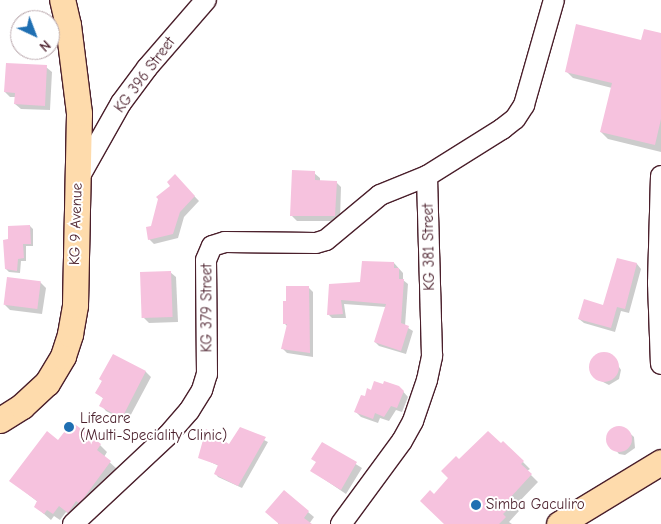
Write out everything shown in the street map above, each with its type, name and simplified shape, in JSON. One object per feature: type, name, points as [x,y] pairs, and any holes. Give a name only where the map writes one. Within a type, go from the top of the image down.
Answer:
[{"type":"main road","name":"KG 9 Avenue","points":[[0,420],[11,408],[46,382],[63,356],[70,334],[75,305],[79,113],[64,2]]},
{"type":"main road","points":[[559,524],[661,462]]},
{"type":"street","name":"KG 396 Street","points":[[77,182],[121,103],[147,68],[206,0]]},
{"type":"street","points":[[427,176],[515,119],[524,105],[554,0]]},
{"type":"street","name":"KG 379 Street","points":[[72,524],[168,435],[189,411],[202,390],[207,374],[206,260],[212,246],[225,242],[316,242],[326,240],[380,195],[427,176]]},
{"type":"street","name":"KG 381 Street","points":[[341,524],[402,440],[413,421],[427,380],[432,356],[427,176]]},
{"type":"street","points":[[661,176],[658,282],[661,364]]},
{"type":"building","points":[[576,24],[641,40],[644,29],[661,33],[661,119],[655,145],[600,132],[612,83],[565,72]]},
{"type":"building","points":[[6,63],[47,65],[45,106],[14,104],[15,93],[4,92]]},
{"type":"building","points":[[292,170],[315,171],[315,180],[337,181],[335,216],[290,216]]},
{"type":"building","points":[[175,174],[195,196],[180,212],[173,234],[148,240],[146,227],[151,226],[158,199],[156,197],[170,186],[167,182]]},
{"type":"building","points":[[30,225],[31,244],[23,244],[24,258],[18,259],[17,271],[5,269],[3,240],[8,239],[8,226]]},
{"type":"building","points":[[617,258],[637,263],[625,309],[617,307],[611,328],[578,319],[584,299],[603,305]]},
{"type":"building","points":[[362,261],[394,262],[394,268],[399,268],[399,279],[404,279],[401,323],[409,326],[401,351],[374,342],[386,304],[341,300],[343,314],[327,315],[329,284],[360,282]]},
{"type":"building","points":[[171,271],[173,317],[142,318],[140,272]]},
{"type":"building","points":[[7,277],[41,281],[37,309],[4,305]]},
{"type":"building","points":[[286,286],[309,286],[310,353],[281,349],[287,324],[283,324],[283,301],[286,301]]},
{"type":"building","points":[[604,352],[610,353],[618,361],[618,373],[610,381],[604,382],[598,381],[590,373],[589,367],[590,361],[598,353]]},
{"type":"building","points":[[113,354],[146,371],[122,418],[99,406],[103,398],[95,393],[102,381],[99,379]]},
{"type":"building","points":[[374,381],[383,384],[384,381],[399,386],[404,391],[397,408],[391,406],[384,417],[375,413],[373,419],[354,412],[361,395],[365,396],[367,388],[371,390]]},
{"type":"building","points":[[72,422],[101,444],[97,450],[111,461],[83,499],[79,503],[76,501],[68,513],[59,506],[53,514],[47,510],[44,514],[34,507],[37,501],[9,481],[47,431],[58,440]]},
{"type":"building","points":[[619,426],[628,430],[632,439],[628,448],[619,452],[610,448],[606,439],[610,430]]},
{"type":"building","points":[[240,427],[266,437],[238,486],[214,474],[218,465],[198,458],[206,429],[229,444]]},
{"type":"building","points":[[488,431],[501,443],[503,441],[524,461],[521,464],[532,474],[509,499],[513,504],[503,514],[506,517],[499,524],[444,524],[420,501],[430,490],[434,494],[448,478],[441,471],[456,456],[459,459]]},
{"type":"building","points":[[322,442],[357,462],[341,490],[310,471],[316,462],[311,459]]},
{"type":"building","points":[[284,490],[309,511],[304,518],[312,524],[279,524],[265,512]]},
{"type":"place","name":"Lifecare (Multi-Speciality Clinic)","points":[[69,427]]},
{"type":"place","name":"Simba Gaculiro","points":[[476,505]]}]
